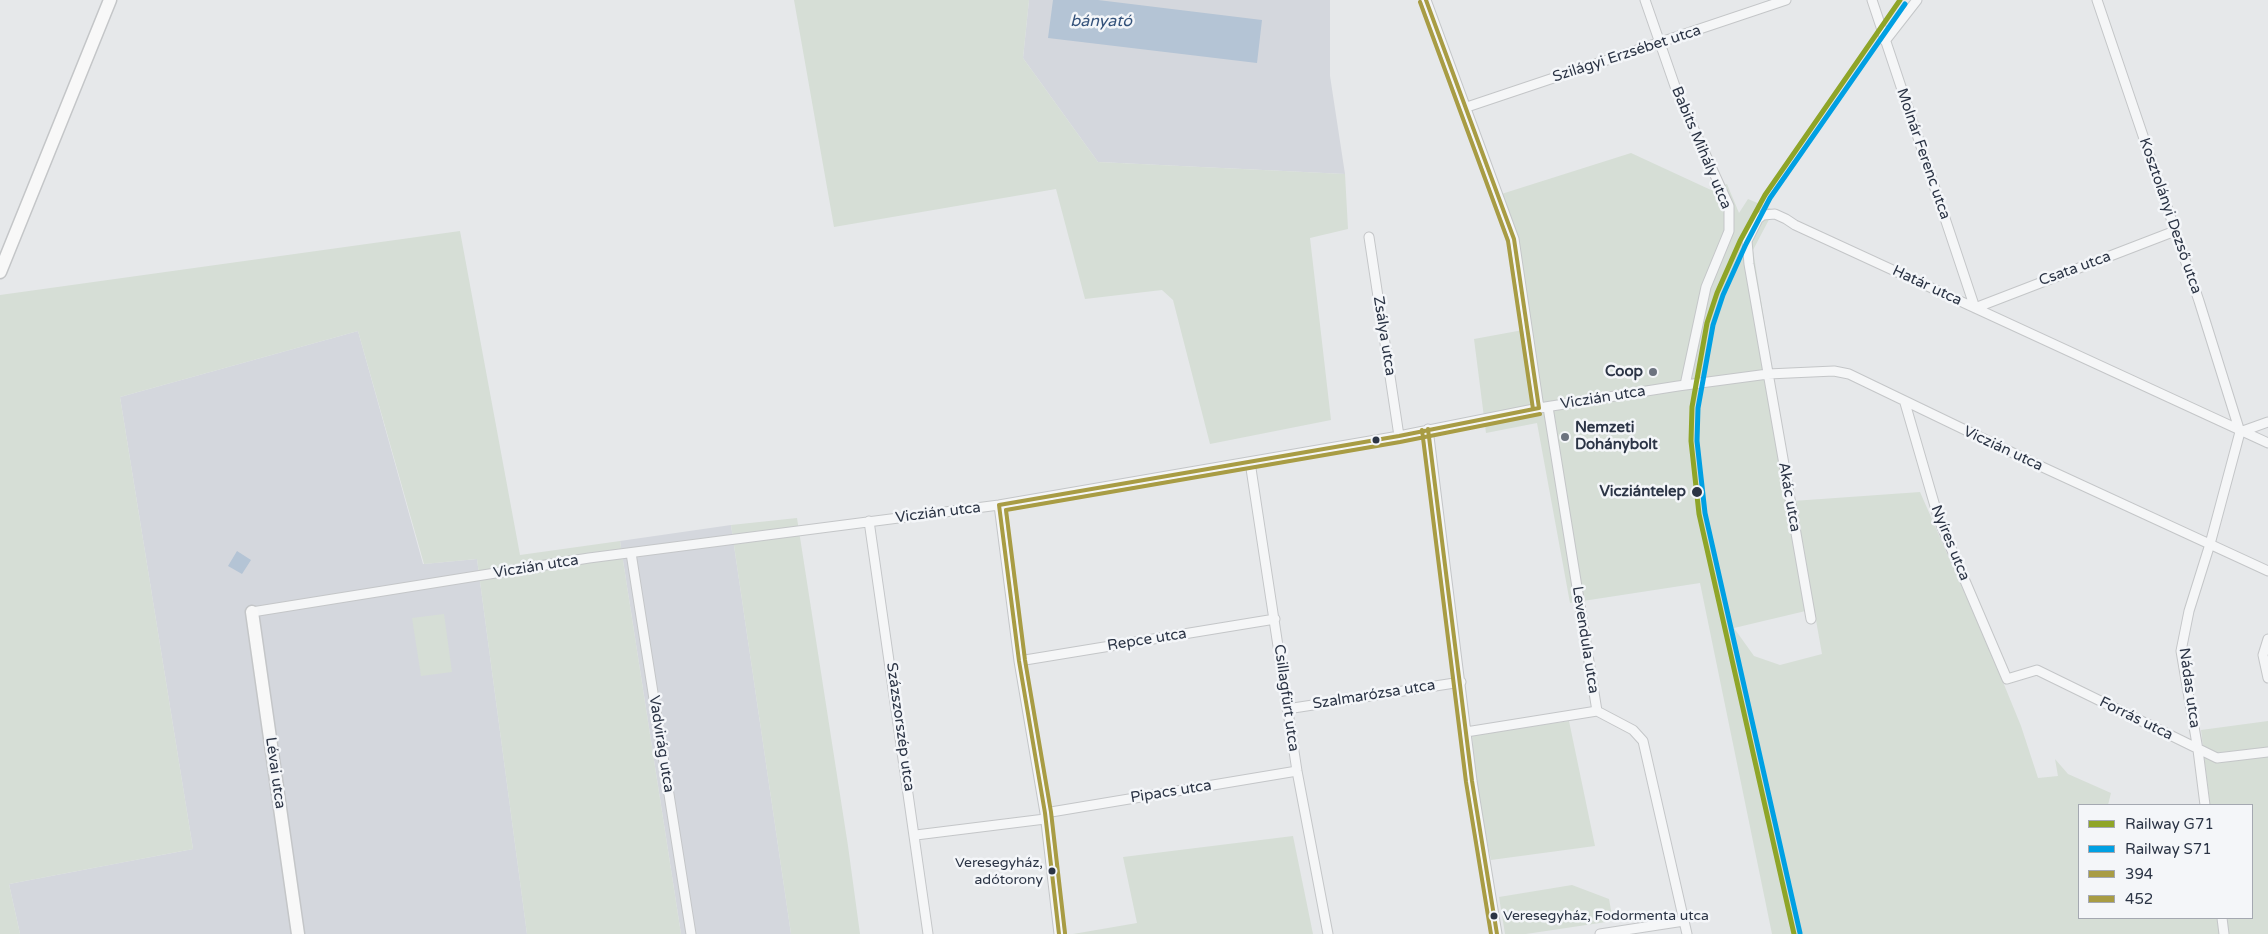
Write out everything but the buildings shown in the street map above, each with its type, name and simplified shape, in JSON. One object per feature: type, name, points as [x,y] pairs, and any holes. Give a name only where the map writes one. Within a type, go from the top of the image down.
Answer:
[{"type":"street","points":[[0,272],[110,0]]},
{"type":"street","name":"Levendula utca","points":[[1426,0],[1467,107],[1514,239],[1596,711],[1633,730],[1643,740],[1687,934]]},
{"type":"street","name":"Babits Mihály utca","points":[[1645,0],[1677,92],[1729,206],[1729,231],[1706,287],[1685,385]]},
{"type":"street","name":"Szilágyi Erzsébet utca","points":[[1467,107],[1786,0]]},
{"type":"street","name":"Molnár Ferenc utca","points":[[1872,0],[1975,308]]},
{"type":"street","points":[[1885,41],[1917,0]]},
{"type":"street","name":"Kosztolányi Dezső utca","points":[[2097,0],[2176,232],[2240,432]]},
{"type":"street","name":"Határ utca","points":[[1768,374],[1747,241],[1758,219],[1763,215],[1775,214],[2268,444]]},
{"type":"street","name":"Csata utca","points":[[1975,308],[2176,232]]},
{"type":"street","name":"Zsálya utca","points":[[1369,237],[1399,436]]},
{"type":"street","name":"Viczián utca","points":[[252,612],[631,553],[869,521],[999,506],[1399,436],[1544,408],[1685,385],[1768,374],[1840,372],[2210,544]]},
{"type":"street","name":"Akác utca","points":[[1768,374],[1811,619]]},
{"type":"street","name":"Nyíres utca","points":[[1905,403],[1939,520],[2008,679]]},
{"type":"street","points":[[2268,422],[2240,432],[2210,544],[2268,571]]},
{"type":"street","points":[[1428,429],[1466,732],[1497,934]]},
{"type":"street","name":"Csillagfürt utca","points":[[1250,462],[1297,771],[1328,934]]},
{"type":"street","points":[[999,506],[1019,662],[1045,816],[1059,934]]},
{"type":"street","name":"Százszorszép utca","points":[[869,521],[916,835],[928,934]]},
{"type":"street","name":"Nádas utca","points":[[2205,804],[2198,750],[2181,651],[2189,611],[2210,544]]},
{"type":"street","name":"Vadvirág utca","points":[[631,553],[691,934]]},
{"type":"street","name":"Lévai utca","points":[[252,612],[298,934]]},
{"type":"street","name":"Repce utca","points":[[1019,662],[1274,619]]},
{"type":"street","points":[[2268,639],[2263,655],[2268,678]]},
{"type":"street","name":"Forrás utca","points":[[2008,679],[2037,670],[2216,758],[2268,752]]},
{"type":"street","name":"Szalmarózsa utca","points":[[1288,709],[1461,682]]},
{"type":"street","points":[[1466,732],[1596,711]]},
{"type":"street","name":"Pipacs utca","points":[[916,835],[1045,816],[1297,771]]},
{"type":"street","points":[[2222,919],[2224,934]]},
{"type":"street","points":[[1600,934],[1684,921]]},
{"type":"shaded area","points":[[794,0],[1029,0],[1023,58],[1098,162],[1345,174],[1348,229],[1310,238],[1331,420],[1210,444],[1173,300],[1162,290],[1085,299],[1056,189],[834,227]]},
{"type":"shaded area","points":[[1029,0],[1330,0],[1330,76],[1345,174],[1098,162],[1023,58]]},
{"type":"shaded area","points":[[1631,153],[1711,190],[1727,184],[1739,213],[1748,199],[1774,210],[1753,250],[1793,501],[1920,492],[1994,660],[2021,726],[2038,778],[2058,776],[2055,759],[2068,774],[2111,793],[2108,804],[2078,804],[2078,919],[2253,919],[2253,804],[2210,804],[2201,730],[2268,721],[2268,934],[1772,934],[1700,583],[1570,603],[1537,423],[1486,433],[1474,339],[1523,330],[1507,239],[1492,197]],"holes":[[[1814,609],[1822,654],[1780,665],[1754,656],[1734,628]]]},
{"type":"shaded area","points":[[460,231],[520,555],[620,541],[681,934],[527,934],[477,559],[424,564],[358,331],[120,397],[193,849],[9,884],[20,934],[0,934],[0,295]]},
{"type":"shaded area","points":[[358,331],[423,564],[477,559],[527,934],[20,934],[9,884],[193,849],[120,397]]},
{"type":"shaded area","points":[[797,518],[860,934],[791,934],[731,525]]},
{"type":"shaded area","points":[[731,525],[791,934],[681,934],[620,541]]},
{"type":"shaded area","points":[[444,614],[452,672],[421,676],[412,618]]},
{"type":"shaded area","points":[[1569,721],[1595,846],[1491,860],[1475,783],[1472,735]]},
{"type":"shaded area","points":[[1293,836],[1313,934],[1073,934],[1137,923],[1123,857]]},
{"type":"shaded area","points":[[1572,885],[1609,899],[1613,921],[1526,934],[1505,934],[1499,897]]},
{"type":"water","name":"bányató","points":[[1053,0],[1098,0],[1262,20],[1257,63],[1048,38]]},
{"type":"water","points":[[237,551],[251,560],[242,574],[228,566]]},
{"type":"rail line","name":"G71","points":[[1794,934],[1699,514],[1691,441],[1692,407],[1707,323],[1717,293],[1740,241],[1765,195],[1900,0]]},
{"type":"rail line","name":"S71","points":[[1800,933],[1705,513],[1697,441],[1698,408],[1713,325],[1723,295],[1746,244],[1770,198],[1905,4]]},
{"type":"transit line","name":"394","points":[[1426,0],[1514,239],[1539,408]]},
{"type":"transit line","name":"452","points":[[1420,2],[1508,241],[1533,409]]},
{"type":"transit line","name":"394","points":[[999,505],[1399,436],[1539,408]]},
{"type":"transit line","name":"452","points":[[1065,933],[1051,812],[1025,660],[1006,510],[1400,442],[1540,414]]},
{"type":"transit line","name":"394","points":[[1428,429],[1472,781],[1497,934]]},
{"type":"transit line","name":"452","points":[[1422,430],[1466,782],[1491,934]]},
{"type":"transit line","name":"394","points":[[999,505],[1019,661],[1045,813],[1059,934]]},
{"type":"place","name":"Coop","points":[[1653,372]]},
{"type":"place","name":"Nemzeti Dohánybolt","points":[[1565,437]]},
{"type":"place","name":"Vicziántelep","points":[[1697,492]]},
{"type":"place","name":"Veresegyház, adótorony","points":[[1052,871]]},
{"type":"place","name":"Veresegyház, Fodormenta utca","points":[[1494,916]]}]
